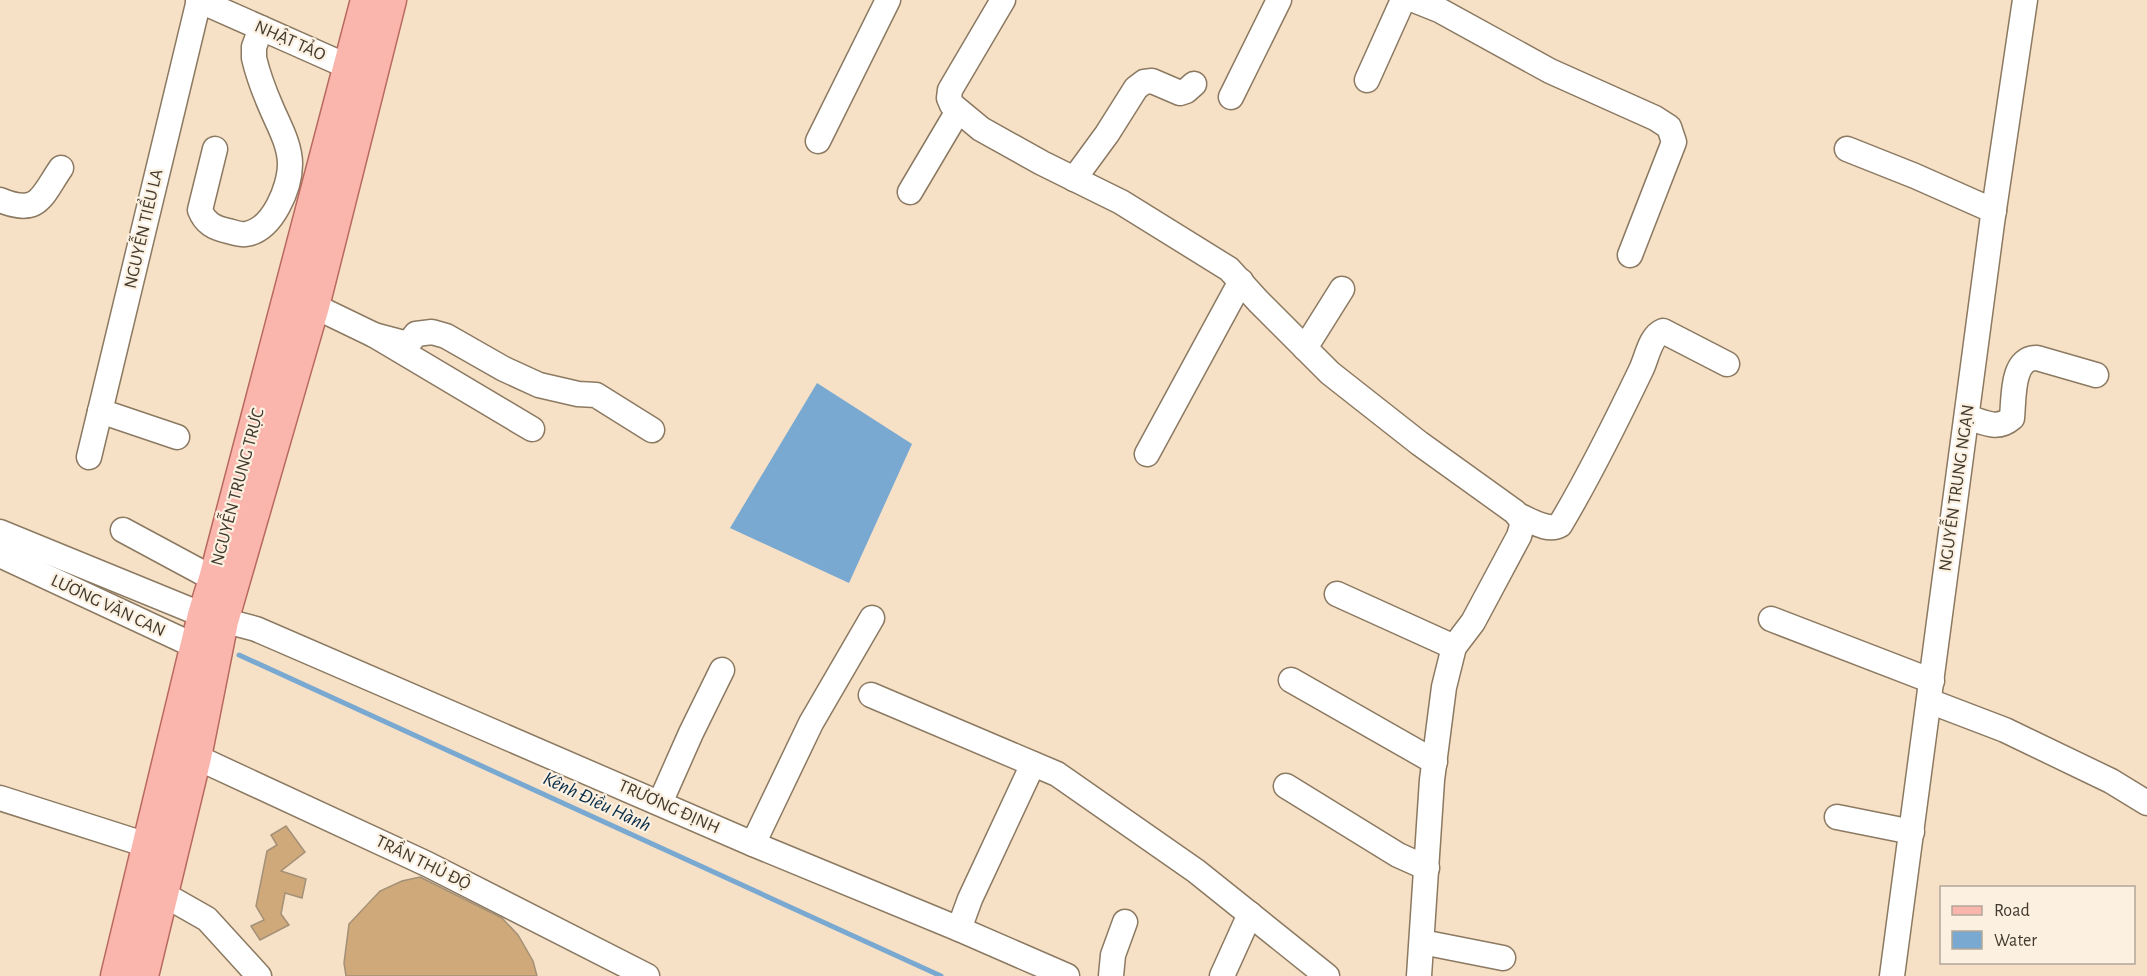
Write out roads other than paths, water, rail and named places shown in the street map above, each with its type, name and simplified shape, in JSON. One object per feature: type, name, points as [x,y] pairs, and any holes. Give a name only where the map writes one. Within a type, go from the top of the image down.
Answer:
[{"type":"main road","name":"NGUYỄN TRUNG TRỰC","points":[[143,976],[150,890],[147,845],[206,650],[213,618],[314,306],[361,71],[366,0]]},
{"type":"main road","name":"NGUYỄN TRUNG TRỰC","points":[[213,618],[214,579],[361,71],[391,0]]},
{"type":"main road","name":"NGUYỄN TRUNG TRỰC","points":[[116,976],[150,890],[196,757],[206,650]]},
{"type":"street","name":"NHẬT TẢO","points":[[198,0],[361,71]]},
{"type":"street","name":"NGUYỄN TIỂU LA","points":[[89,457],[198,0]]},
{"type":"street","points":[[818,141],[888,0]]},
{"type":"street","points":[[1003,0],[950,90],[949,98],[958,111],[981,129],[1007,144],[1121,202],[1212,256],[1229,269],[1330,373],[1365,402],[1520,516],[1548,527],[1555,528],[1560,525],[1609,435],[1644,365],[1655,336],[1659,332],[1663,330],[1727,364]]},
{"type":"street","points":[[1232,97],[1279,0]]},
{"type":"street","points":[[1367,80],[1403,0]]},
{"type":"street","points":[[1414,0],[1439,10],[1550,71],[1655,118],[1669,127],[1674,142],[1630,255]]},
{"type":"street","name":"NGUYỄN TRUNG NGẠN","points":[[1892,976],[1994,212],[2025,0]]},
{"type":"street","points":[[215,149],[200,210],[203,217],[208,224],[222,230],[244,234],[259,229],[270,219],[279,205],[286,186],[290,164],[287,147],[254,58],[254,47],[261,28]]},
{"type":"street","points":[[1074,179],[1107,134],[1136,88],[1144,81],[1152,81],[1180,93],[1186,92],[1194,84]]},
{"type":"street","points":[[910,192],[958,111]]},
{"type":"street","points":[[1847,149],[1915,176],[1994,212]]},
{"type":"street","points":[[0,200],[14,206],[28,207],[36,204],[61,168]]},
{"type":"street","points":[[1147,454],[1241,281]]},
{"type":"street","points":[[1305,348],[1342,289]]},
{"type":"street","points":[[314,306],[374,335],[532,429]]},
{"type":"street","points":[[374,335],[408,344],[416,334],[432,332],[446,336],[504,369],[539,385],[578,394],[596,395],[652,430]]},
{"type":"street","points":[[1967,417],[1998,426],[2012,418],[2016,379],[2021,363],[2030,358],[2096,375]]},
{"type":"street","points":[[100,411],[177,437]]},
{"type":"street","points":[[1419,976],[1435,762],[1444,687],[1454,647],[1473,622],[1519,536],[1523,522],[1520,516]]},
{"type":"street","points":[[123,530],[214,579]]},
{"type":"street","name":"LƯƠNG VĂN CAN","points":[[0,532],[213,618]]},
{"type":"street","name":"LƯƠNG VĂN CAN","points":[[0,555],[206,650]]},
{"type":"street","points":[[1337,594],[1454,647]]},
{"type":"street","name":"TRƯƠNG ĐỊNH","points":[[213,618],[256,629],[753,844],[1067,976]]},
{"type":"street","points":[[753,844],[811,723],[872,618]]},
{"type":"street","points":[[1771,619],[1930,691],[2111,781],[2147,803]]},
{"type":"street","points":[[660,803],[722,670]]},
{"type":"street","points":[[1291,680],[1435,762]]},
{"type":"street","points":[[871,695],[1057,774],[1196,871],[1327,976]]},
{"type":"street","name":"TRẦN THỦ ĐỘ","points":[[196,757],[427,864],[648,976]]},
{"type":"street","points":[[959,929],[970,898],[1034,764]]},
{"type":"street","points":[[1286,786],[1398,855],[1427,868]]},
{"type":"street","points":[[0,798],[147,845]]},
{"type":"street","points":[[1837,817],[1912,832]]},
{"type":"street","points":[[150,890],[207,919],[259,976]]},
{"type":"street","points":[[1222,976],[1250,914]]},
{"type":"street","points":[[1111,976],[1113,955],[1125,922]]},
{"type":"street","points":[[1422,942],[1503,958]]},
{"type":"water","points":[[817,383],[912,444],[849,583],[730,528]]},
{"type":"waterway","name":"Kênh Điều Hành","points":[[239,655],[941,976]]}]
